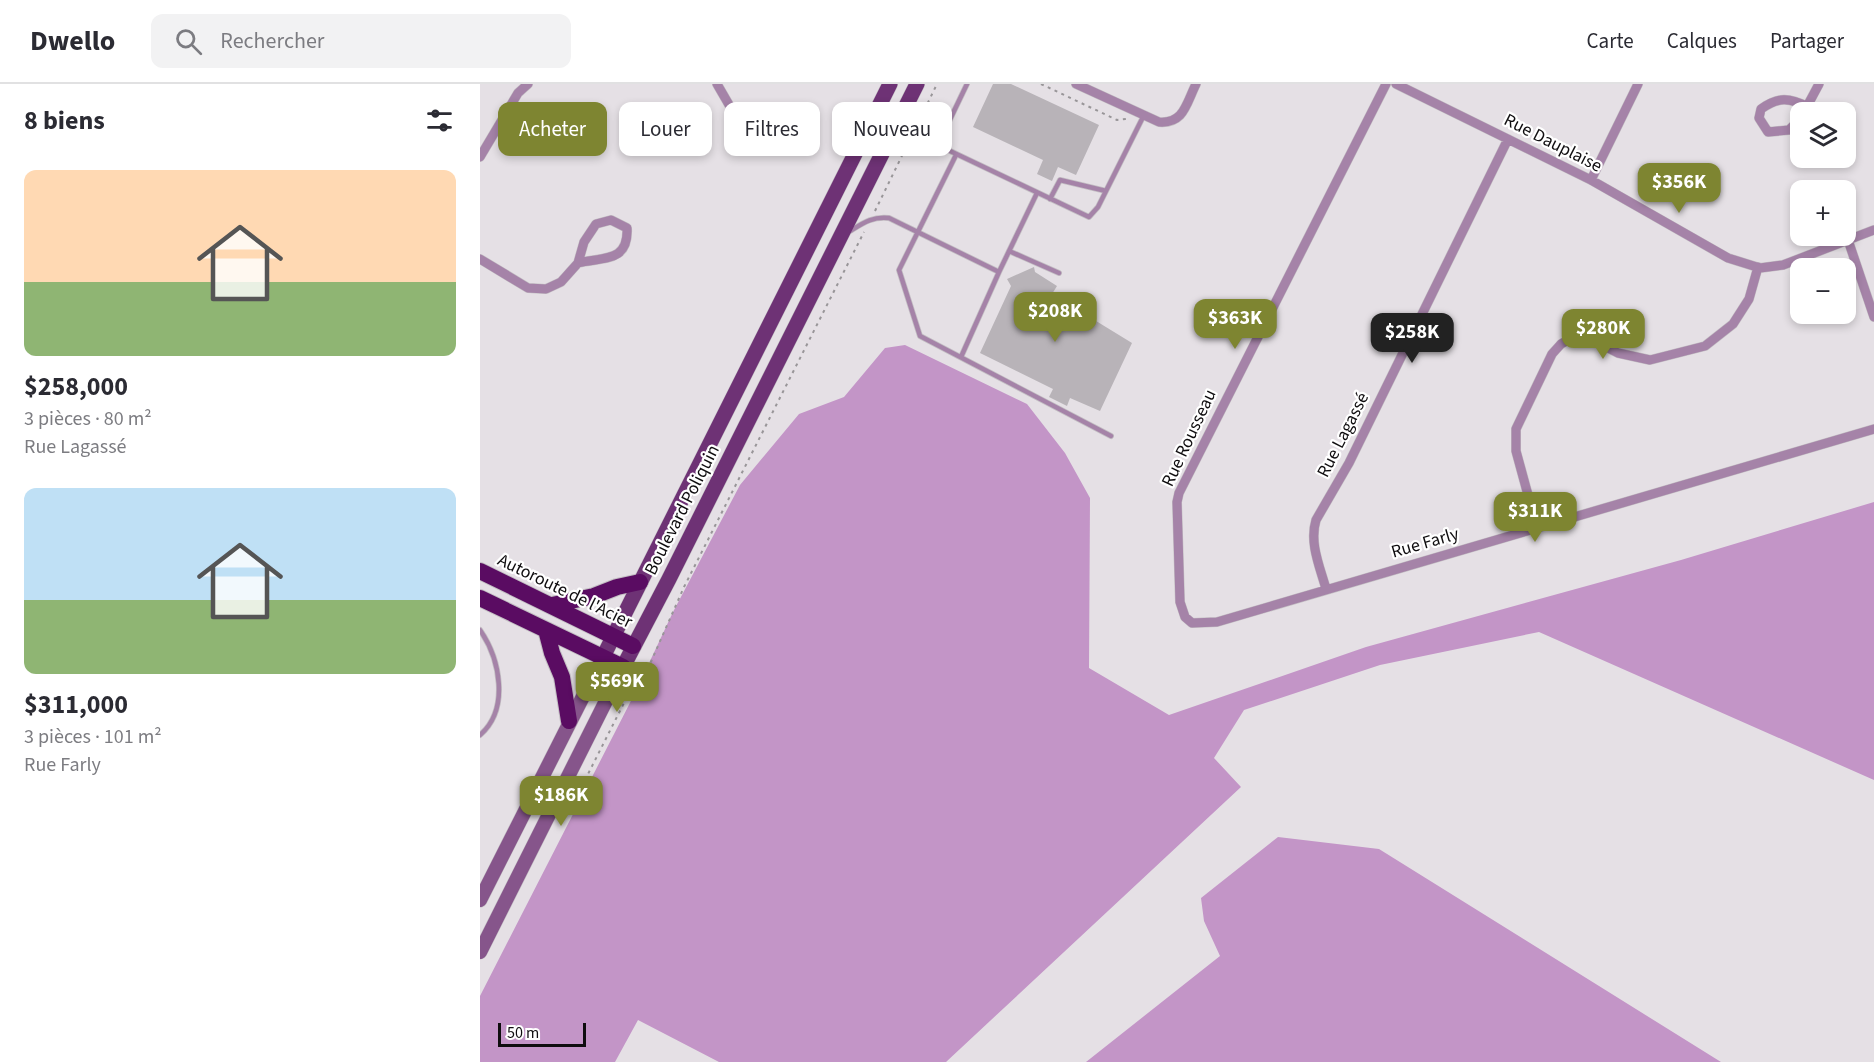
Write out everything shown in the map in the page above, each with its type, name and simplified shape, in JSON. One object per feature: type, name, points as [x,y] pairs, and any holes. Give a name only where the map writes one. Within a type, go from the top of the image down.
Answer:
[{"type":"highway","name":"Autoroute de l'Acier","points":[[480,571],[633,646]]},
{"type":"highway","points":[[552,605],[594,596],[617,587],[640,582]]},
{"type":"highway","points":[[480,598],[623,667]]},
{"type":"highway","points":[[546,630],[562,676],[569,721]]},
{"type":"main road","name":"Boulevard Poliquin","points":[[603,657],[890,84]]},
{"type":"main road","name":"Boulevard Poliquin","points":[[623,667],[917,84]]},
{"type":"street","points":[[480,157],[518,93],[528,84]]},
{"type":"street","points":[[717,84],[727,102]]},
{"type":"street","points":[[1076,84],[1090,87],[1159,122],[1170,123],[1180,117],[1196,84]]},
{"type":"street","name":"Rue Rousseau","points":[[1192,623],[1185,617],[1180,602],[1177,502],[1179,493],[1386,84]]},
{"type":"street","name":"Rue Dauplaise","points":[[1396,84],[1591,180],[1728,258],[1758,267]]},
{"type":"street","points":[[1591,180],[1638,84]]},
{"type":"street","points":[[1810,102],[1819,84]]},
{"type":"street","points":[[1790,129],[1768,132],[1759,118],[1761,109],[1771,102],[1793,99],[1797,102]]},
{"type":"street","name":"Rue Lagassé","points":[[1326,589],[1314,545],[1313,530],[1316,520],[1349,463],[1508,139]]},
{"type":"street","points":[[480,259],[528,288],[546,289],[561,282],[578,263],[584,242],[596,224],[611,220],[627,228],[628,238],[620,253],[606,260],[578,263]]},
{"type":"street","points":[[1856,237],[1874,230]]},
{"type":"street","points":[[1538,528],[1516,451],[1516,429],[1523,411],[1556,349],[1561,344],[1573,337],[1587,337],[1618,353],[1650,360],[1704,346],[1733,324],[1749,299],[1758,267],[1783,265],[1832,246]]},
{"type":"street","points":[[1850,246],[1874,317]]},
{"type":"street","name":"Rue Farly","points":[[1192,623],[1217,622],[1874,429]]},
{"type":"street","name":"Boulevard Poliquin","points":[[480,900],[603,657]]},
{"type":"street","name":"Boulevard Poliquin","points":[[480,952],[623,667]]},
{"type":"lane","points":[[967,84],[943,134],[943,142],[948,150],[1089,217],[1098,207],[1144,115]]},
{"type":"lane","points":[[956,155],[899,270],[920,336],[1111,436]]},
{"type":"lane","points":[[1050,199],[1060,180],[1106,191]]},
{"type":"lane","points":[[961,357],[1037,193]]},
{"type":"lane","points":[[842,236],[870,219],[889,218],[999,272]]},
{"type":"lane","points":[[1009,251],[1059,273]]},
{"type":"lane","points":[[480,630],[490,644],[499,681],[497,704],[488,727],[480,735]]},
{"type":"path","name":"Boulevard Poliquin","points":[[578,783],[585,780],[627,697],[650,664],[684,587],[938,84]]},
{"type":"path","points":[[1041,84],[1117,120],[1144,115]]},
{"type":"shaded area","points":[[905,345],[1027,404],[1065,453],[1090,498],[1089,668],[1169,715],[1366,647],[1681,560],[1874,502],[1874,780],[1539,632],[1380,665],[1244,710],[1214,758],[1241,787],[946,1062],[719,1062],[638,1020],[615,1062],[480,1062],[480,996],[635,693],[673,612],[740,485],[799,414],[844,397],[885,348]]},
{"type":"shaded area","points":[[1278,837],[1379,849],[1721,1062],[1086,1062],[1220,956],[1204,921],[1201,898]]},
{"type":"building","points":[[993,84],[1011,84],[1099,125],[1076,175],[1058,167],[1052,181],[1037,174],[1043,160],[973,127]]},
{"type":"building","points":[[1034,267],[1035,272],[1057,286],[1052,294],[1132,343],[1100,411],[1070,398],[1067,406],[1049,397],[1053,389],[980,353],[1011,286],[1007,279]]}]
